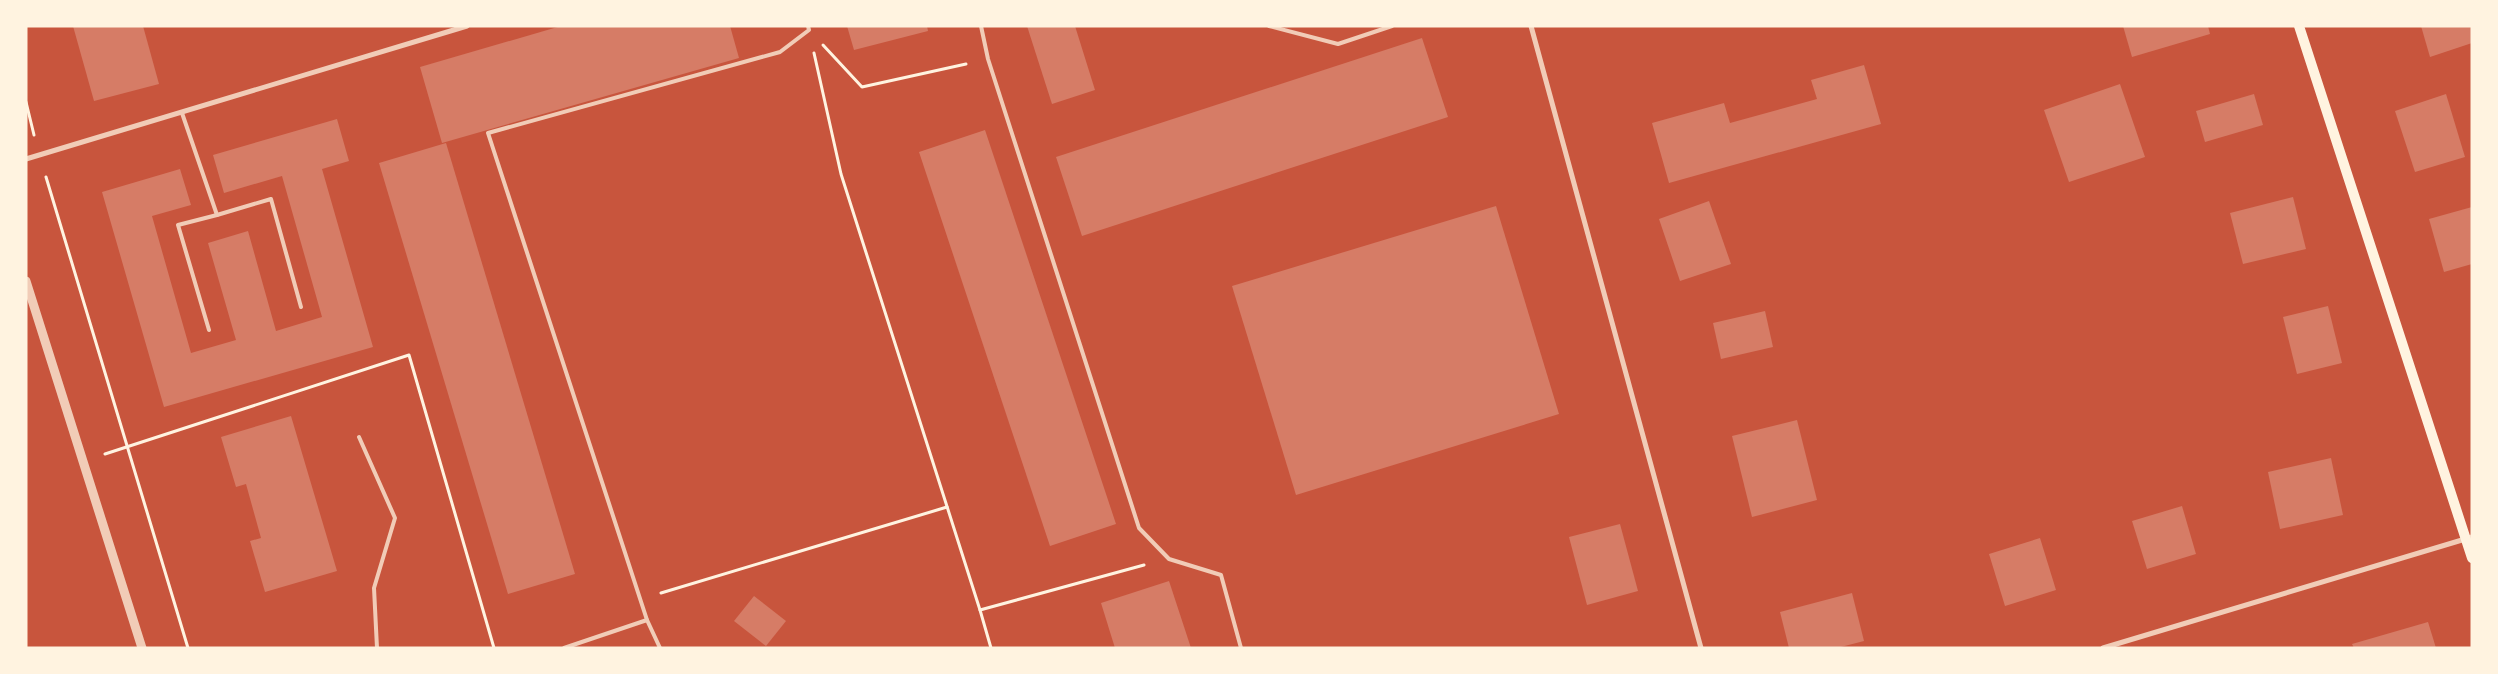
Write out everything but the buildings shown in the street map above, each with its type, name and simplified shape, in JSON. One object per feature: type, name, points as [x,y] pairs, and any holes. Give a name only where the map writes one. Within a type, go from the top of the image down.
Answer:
[{"type":"main road","points":[[2299,26],[2469,538],[2472,558]]},
{"type":"street","points":[[26,159],[467,26]]},
{"type":"street","points":[[1531,26],[1701,648]]},
{"type":"street","points":[[26,281],[142,648]]},
{"type":"street","points":[[2103,648],[2469,538]]},
{"type":"lane","points":[[982,26],[988,59],[1139,528],[1169,559],[1221,575],[1241,648]]},
{"type":"lane","points":[[1270,26],[1338,44],[1392,26]]},
{"type":"lane","points":[[660,648],[647,620],[488,133],[780,52],[808,28]]},
{"type":"lane","points":[[182,113],[217,215]]},
{"type":"lane","points":[[209,330],[178,225],[271,199],[301,307]]},
{"type":"lane","points":[[359,437],[395,518],[374,588],[377,648]]},
{"type":"lane","points":[[564,648],[647,620]]},
{"type":"path","points":[[808,28],[862,87],[988,59]]},
{"type":"path","points":[[808,28],[841,174],[991,648]]},
{"type":"path","points":[[26,102],[39,155],[188,648]]},
{"type":"path","points":[[641,599],[947,507]]},
{"type":"path","points":[[980,610],[1169,559]]}]
